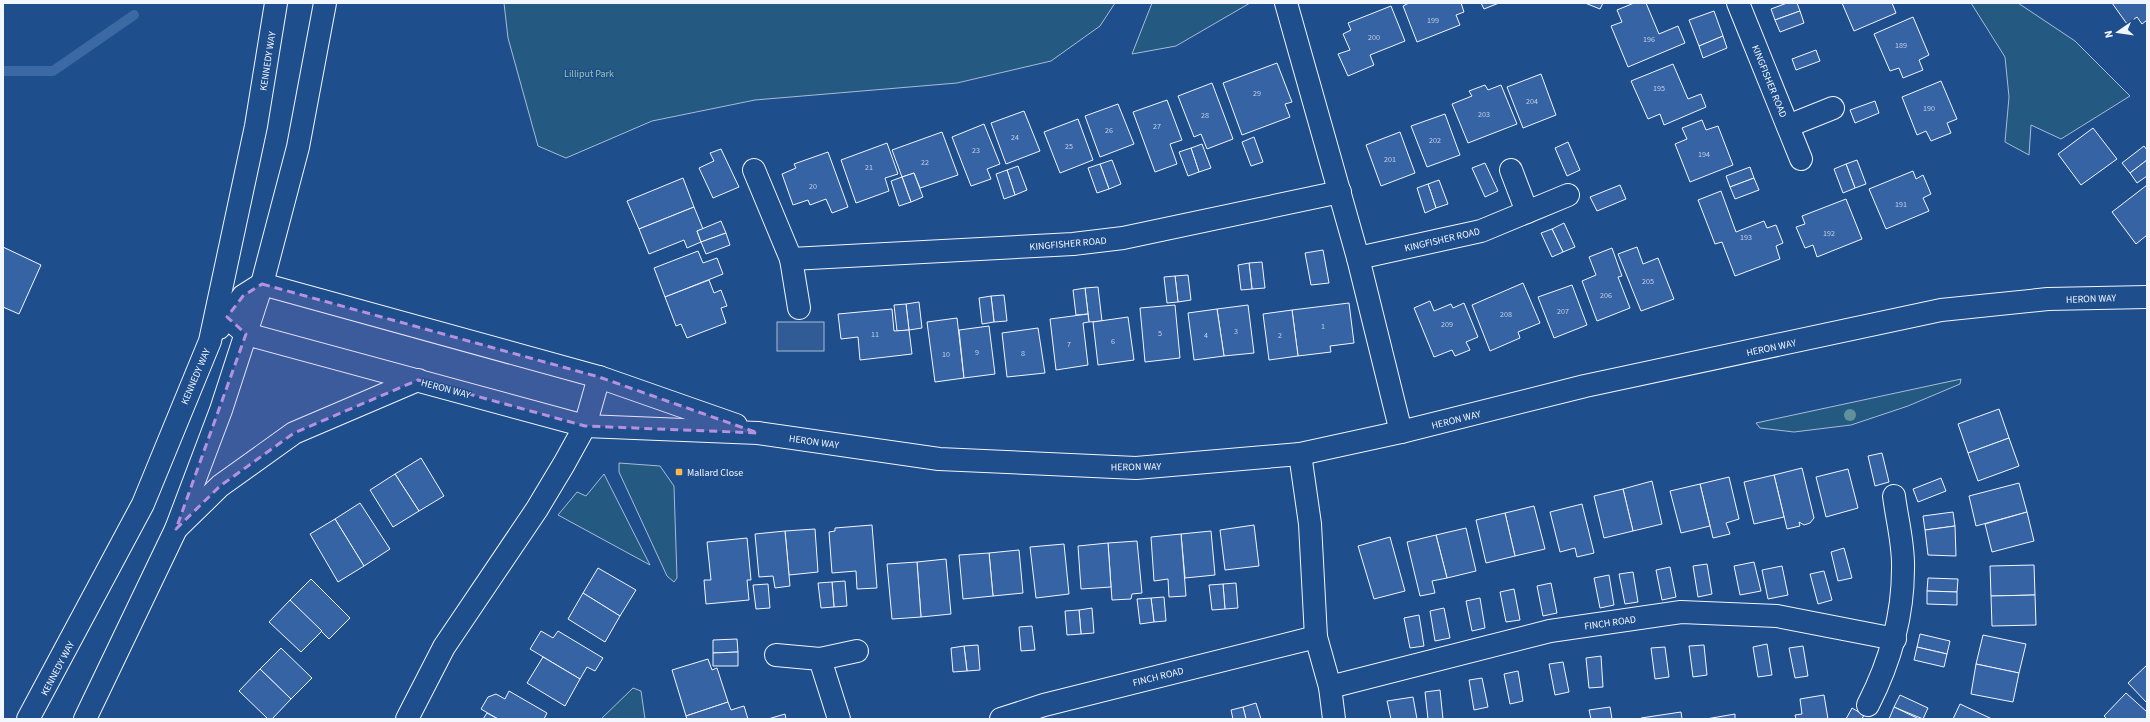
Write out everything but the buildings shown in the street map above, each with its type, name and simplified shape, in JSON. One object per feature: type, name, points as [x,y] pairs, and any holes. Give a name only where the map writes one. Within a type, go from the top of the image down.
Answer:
[{"type":"street","name":"KENNEDY WAY","points":[[28,719],[143,504],[223,311],[276,3]]},
{"type":"street","points":[[85,719],[176,530],[221,410],[262,284],[298,147],[325,3]]},
{"type":"street","points":[[1286,3],[1358,258],[1401,432]]},
{"type":"street","name":"KINGFISHER ROAD","points":[[1738,3],[1801,159]]},
{"type":"street","points":[[1788,126],[1833,108]]},
{"type":"street","points":[[754,170],[791,259],[799,308]]},
{"type":"street","points":[[1511,170],[1527,212]]},
{"type":"street","name":"KINGFISHER ROAD","points":[[791,259],[1073,244],[1124,238],[1340,192]]},
{"type":"street","name":"KINGFISHER ROAD","points":[[1358,258],[1481,231],[1568,196]]},
{"type":"street","points":[[262,284],[223,311],[246,334],[418,380]]},
{"type":"street","name":"HERON WAY","points":[[262,284],[599,377],[758,433]]},
{"type":"street","name":"HERON WAY","points":[[176,530],[220,486],[294,433],[418,380],[585,426],[758,433],[939,459],[1136,468],[1300,454],[1401,432],[1585,386],[1941,310],[2048,299],[2147,297]]},
{"type":"street","points":[[407,719],[444,647],[537,509],[585,426],[599,377]]},
{"type":"street","points":[[1300,454],[1310,524],[1316,637],[1330,687],[1334,719]]},
{"type":"street","points":[[1868,705],[1878,685],[1895,639],[1904,568],[1894,496]]},
{"type":"street","name":"FINCH ROAD","points":[[1330,687],[1550,631],[1681,612],[1777,616],[1895,639]]},
{"type":"street","name":"FINCH ROAD","points":[[1001,719],[1044,705],[1316,637]]},
{"type":"street","points":[[776,655],[820,659],[857,651]]},
{"type":"street","points":[[820,659],[839,719]]},
{"type":"highlighted area","points":[[262,284],[599,377],[758,433],[585,426],[418,380],[294,433],[220,486],[176,529],[246,334],[227,317],[243,296]]},
{"type":"green space","name":"Lilliput Park","points":[[504,3],[1115,3],[1100,26],[1051,61],[957,83],[755,100],[652,121],[566,158],[538,146],[508,38]]},
{"type":"green space","points":[[1152,3],[1250,3],[1176,46],[1132,54]]},
{"type":"green space","points":[[1971,3],[2018,3],[2075,41],[2130,96],[2061,139],[2031,125],[2029,155],[2005,142],[2009,97],[2005,57]]},
{"type":"green space","points":[[1961,379],[1960,384],[1908,406],[1851,425],[1794,432],[1760,428],[1756,423]]},
{"type":"green space","points":[[619,463],[660,466],[674,486],[677,578],[674,582],[667,576],[619,472]]},
{"type":"green space","points":[[604,474],[650,565],[558,515],[577,492],[586,496]]},
{"type":"green space","points":[[633,688],[641,691],[645,719],[601,719]]},
{"type":"shaded area","points":[[777,322],[824,322],[824,351],[777,351]]},
{"type":"waterway","points":[[3,71],[53,71],[134,15]]},
{"type":"place","name":"Mallard Close","points":[[679,472]]}]
